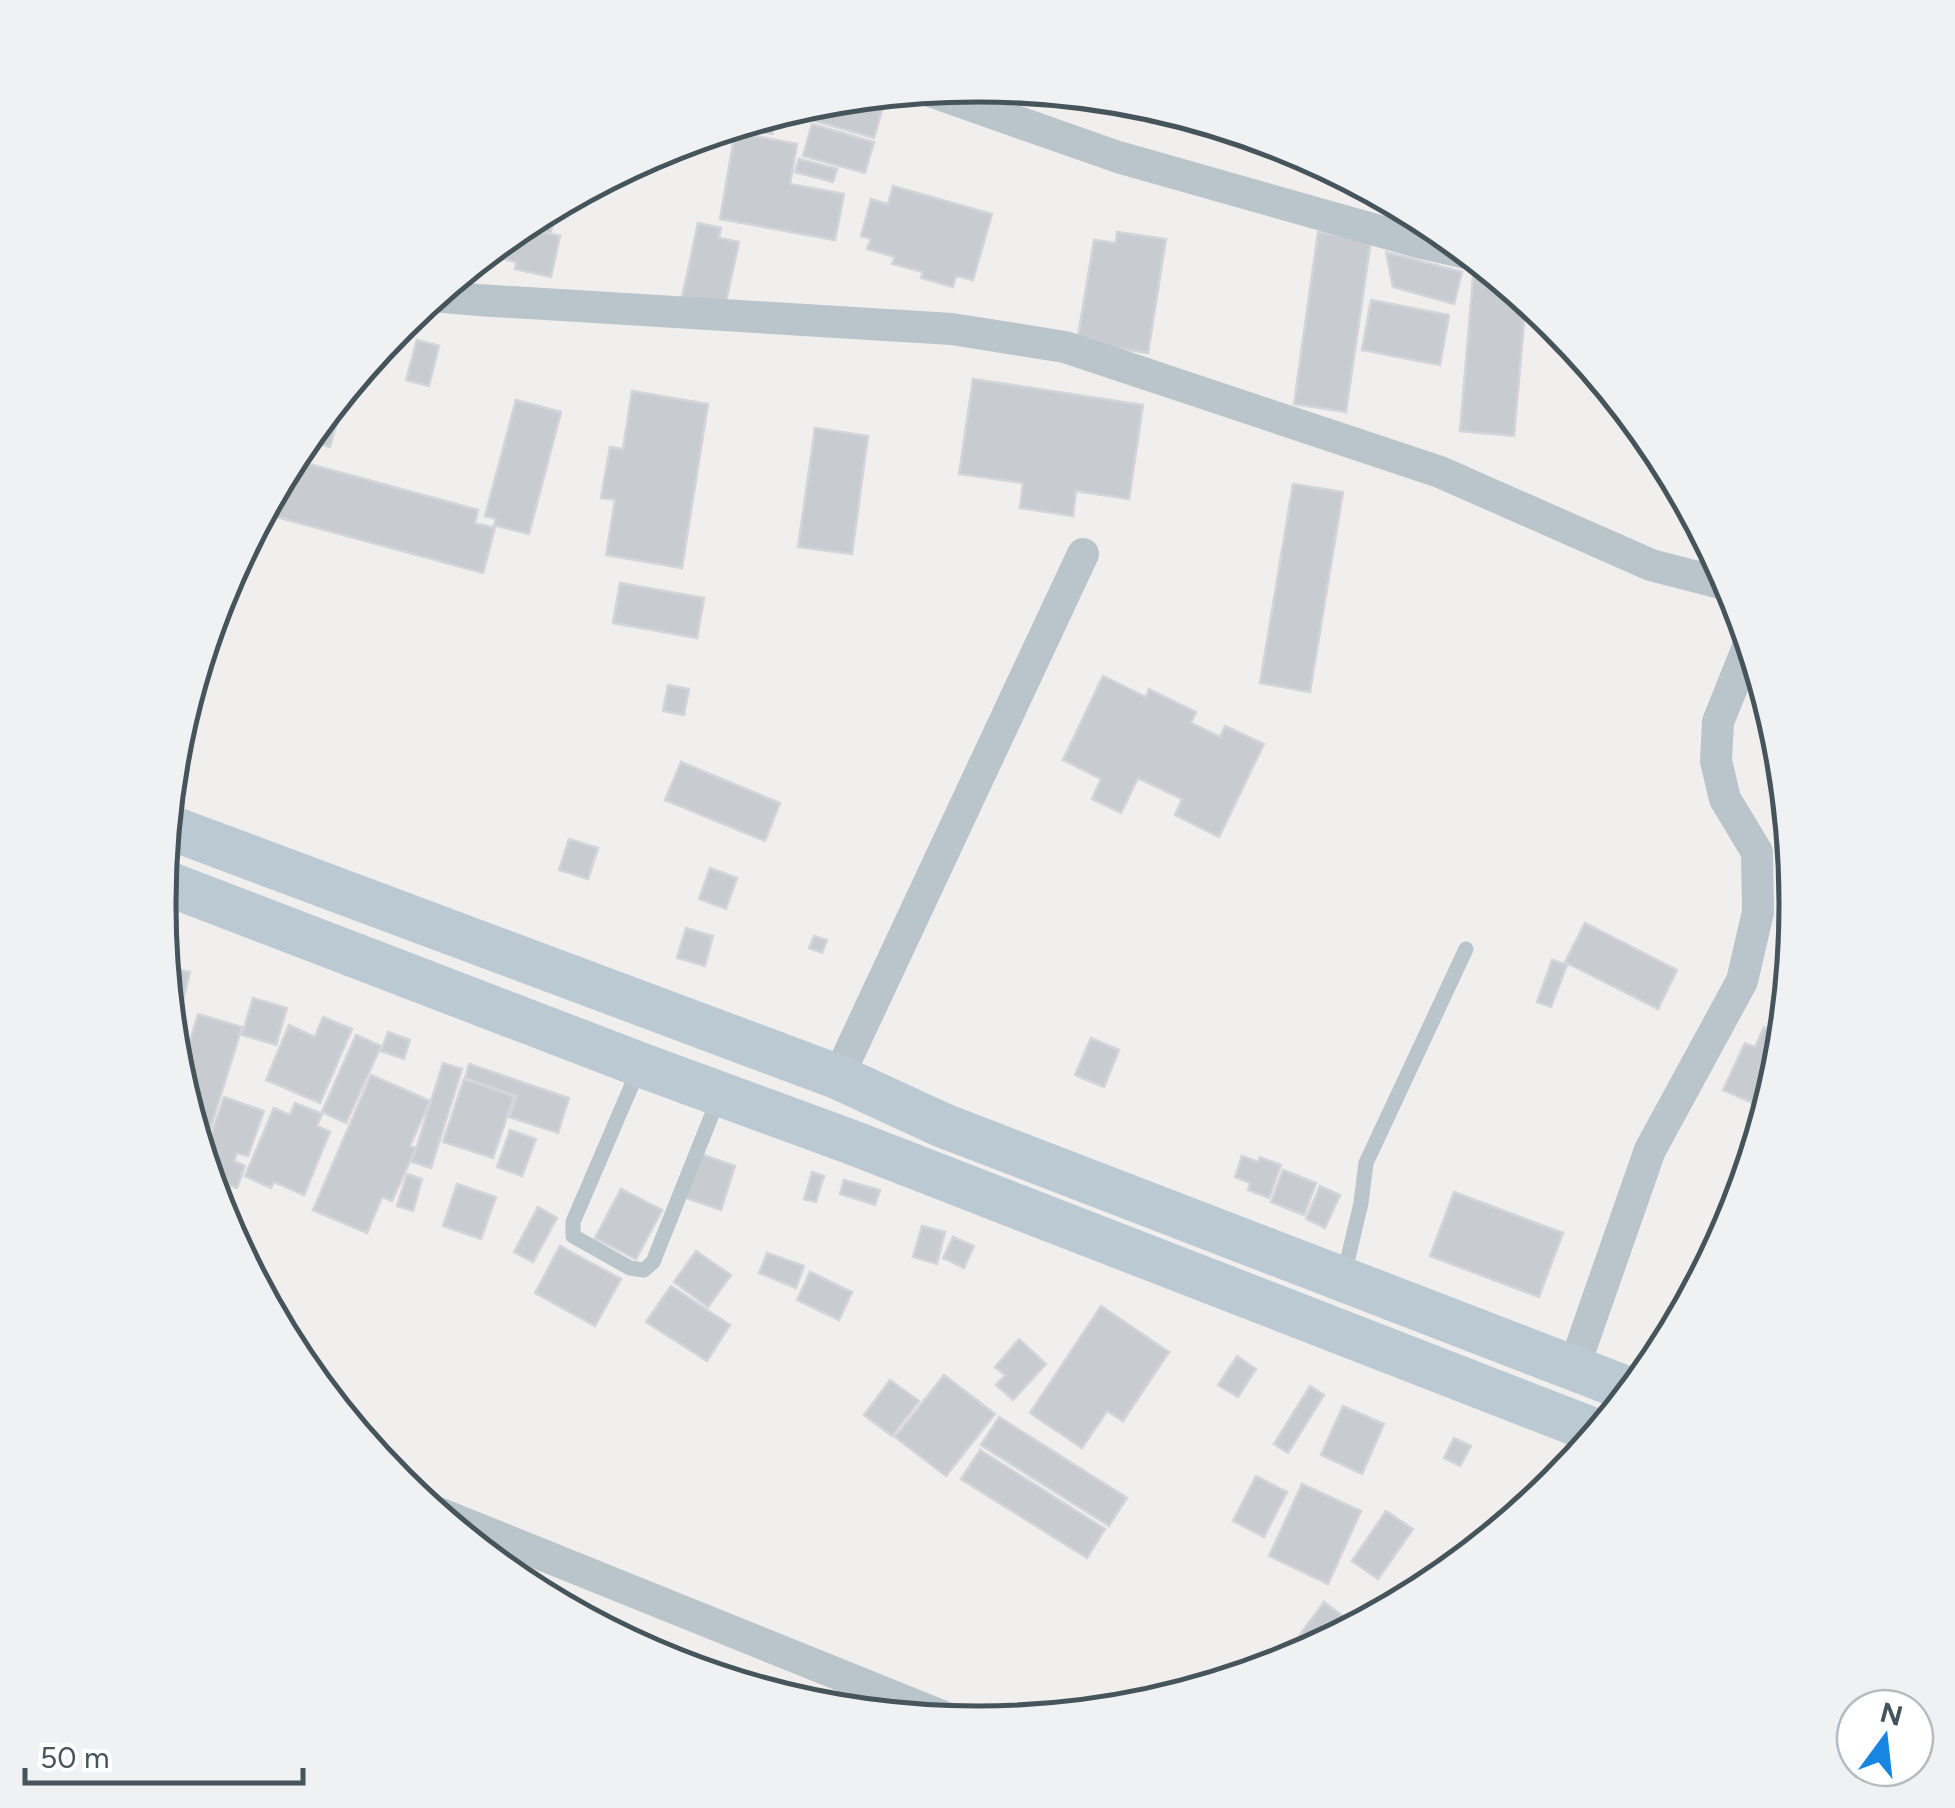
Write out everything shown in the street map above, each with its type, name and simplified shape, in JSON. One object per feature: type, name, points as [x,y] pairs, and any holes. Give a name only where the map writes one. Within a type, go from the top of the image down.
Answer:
[{"type":"main road","points":[[180,831],[838,1078],[942,1125],[1618,1385]]},
{"type":"main road","points":[[177,887],[887,1156],[1584,1427]]},
{"type":"street","points":[[963,103],[1118,157],[1434,246]]},
{"type":"street","points":[[453,298],[952,329],[1066,347],[1440,472],[1650,565],[1710,580]]},
{"type":"street","points":[[838,1078],[1083,554]]},
{"type":"street","points":[[1574,1368],[1650,1150],[1742,980],[1758,912],[1757,852],[1725,799],[1716,761],[1718,722],[1741,663]]},
{"type":"street","points":[[475,1528],[908,1702]]},
{"type":"lane","points":[[1343,1279],[1366,1163],[1466,949]]},
{"type":"lane","points":[[641,1065],[573,1222],[574,1236],[630,1268],[644,1270],[653,1262],[720,1094]]},
{"type":"building","points":[[883,108],[874,138],[812,120]]},
{"type":"building","points":[[812,124],[874,142],[865,173],[803,156]]},
{"type":"building","points":[[752,135],[797,144],[790,184],[844,194],[835,240],[720,219],[733,141]]},
{"type":"building","points":[[799,159],[837,169],[833,182],[795,172]]},
{"type":"building","points":[[893,186],[992,214],[973,280],[956,276],[953,287],[921,278],[923,272],[892,264],[895,257],[867,249],[871,239],[861,236],[871,199],[888,204]]},
{"type":"building","points":[[698,223],[721,228],[719,238],[739,242],[724,311],[681,302]]},
{"type":"building","points":[[542,232],[560,236],[551,277],[515,269],[516,262],[503,259]]},
{"type":"building","points":[[1117,232],[1166,239],[1148,353],[1077,342],[1094,240],[1116,243]]},
{"type":"building","points":[[1318,232],[1371,240],[1346,412],[1294,404]]},
{"type":"building","points":[[1386,252],[1462,272],[1454,304],[1393,287]]},
{"type":"building","points":[[1473,278],[1478,279],[1524,318],[1514,436],[1460,431]]},
{"type":"building","points":[[1371,300],[1449,315],[1440,365],[1362,350]]},
{"type":"building","points":[[417,340],[439,346],[429,386],[406,380]]},
{"type":"building","points":[[973,379],[1143,405],[1129,499],[1076,491],[1073,516],[1020,508],[1023,483],[959,474]]},
{"type":"building","points":[[632,391],[708,404],[682,568],[606,555],[615,500],[601,498],[610,447],[623,449]]},
{"type":"building","points":[[516,400],[561,412],[529,534],[494,525],[496,519],[485,516]]},
{"type":"building","points":[[337,423],[330,447],[321,445]]},
{"type":"building","points":[[815,428],[868,436],[852,554],[798,547]]},
{"type":"building","points":[[308,464],[478,510],[475,523],[495,528],[483,573],[276,517]]},
{"type":"building","points":[[1293,484],[1343,492],[1310,692],[1260,683]]},
{"type":"building","points":[[620,583],[704,598],[697,638],[613,623]]},
{"type":"building","points":[[1103,676],[1146,697],[1149,689],[1196,712],[1191,723],[1220,737],[1225,726],[1264,744],[1219,837],[1175,815],[1182,799],[1138,778],[1121,813],[1092,799],[1101,779],[1063,760]]},
{"type":"building","points":[[668,685],[689,689],[684,715],[663,711]]},
{"type":"building","points":[[681,762],[780,803],[765,841],[665,800]]},
{"type":"building","points":[[569,839],[598,848],[588,879],[559,870]]},
{"type":"building","points":[[710,868],[737,878],[726,909],[699,899]]},
{"type":"building","points":[[1585,923],[1677,970],[1658,1009],[1565,962]]},
{"type":"building","points":[[686,928],[713,936],[705,966],[677,958]]},
{"type":"building","points":[[814,936],[827,940],[822,953],[809,948]]},
{"type":"building","points":[[1552,960],[1567,965],[1551,1007],[1537,1002]]},
{"type":"building","points":[[179,970],[190,972],[182,1003]]},
{"type":"building","points":[[253,998],[287,1008],[276,1045],[242,1035]]},
{"type":"building","points":[[198,1014],[242,1027],[209,1131],[203,1111],[189,1045]]},
{"type":"building","points":[[323,1017],[352,1029],[320,1103],[266,1080],[289,1025],[315,1037]]},
{"type":"building","points":[[1764,1027],[1769,1029],[1754,1103],[1723,1090],[1745,1043],[1755,1047]]},
{"type":"building","points":[[388,1032],[410,1040],[404,1059],[381,1051]]},
{"type":"building","points":[[356,1035],[381,1046],[346,1123],[322,1112]]},
{"type":"building","points":[[1091,1038],[1119,1050],[1104,1087],[1075,1075]]},
{"type":"building","points":[[443,1063],[462,1069],[431,1168],[412,1162]]},
{"type":"building","points":[[469,1064],[569,1098],[558,1133],[509,1117],[517,1096],[465,1078]]},
{"type":"building","points":[[371,1075],[430,1101],[410,1146],[416,1148],[392,1201],[382,1197],[367,1233],[313,1210]]},
{"type":"building","points":[[464,1079],[514,1096],[493,1158],[443,1142]]},
{"type":"building","points":[[224,1097],[264,1111],[248,1156],[237,1153],[234,1161],[245,1166],[237,1188],[227,1185],[211,1136]]},
{"type":"building","points":[[295,1103],[322,1114],[317,1126],[330,1132],[304,1195],[274,1182],[271,1188],[245,1176],[274,1108],[290,1115]]},
{"type":"building","points":[[510,1130],[536,1139],[522,1176],[497,1167]]},
{"type":"building","points":[[698,1153],[735,1166],[721,1210],[683,1197]]},
{"type":"building","points":[[1242,1156],[1258,1162],[1260,1157],[1281,1165],[1269,1198],[1248,1190],[1250,1183],[1235,1177]]},
{"type":"building","points":[[1283,1170],[1316,1183],[1304,1215],[1271,1202]]},
{"type":"building","points":[[812,1172],[824,1176],[816,1202],[804,1199]]},
{"type":"building","points":[[407,1174],[422,1179],[413,1211],[397,1206]]},
{"type":"building","points":[[844,1180],[880,1190],[875,1205],[840,1194]]},
{"type":"building","points":[[457,1184],[496,1197],[481,1239],[443,1226]]},
{"type":"building","points":[[1320,1186],[1340,1195],[1325,1228],[1306,1219]]},
{"type":"building","points":[[621,1189],[662,1210],[636,1259],[595,1238]]},
{"type":"building","points":[[1454,1192],[1563,1233],[1539,1297],[1430,1256]]},
{"type":"building","points":[[538,1207],[557,1218],[533,1262],[514,1252]]},
{"type":"building","points":[[922,1226],[945,1232],[937,1264],[913,1257]]},
{"type":"building","points":[[953,1237],[974,1246],[964,1268],[943,1258]]},
{"type":"building","points":[[560,1246],[621,1279],[595,1326],[535,1293]]},
{"type":"building","points":[[696,1251],[731,1275],[708,1307],[674,1282]]},
{"type":"building","points":[[767,1253],[804,1266],[796,1288],[759,1273]]},
{"type":"building","points":[[810,1272],[852,1292],[839,1320],[797,1300]]},
{"type":"building","points":[[671,1286],[730,1325],[707,1361],[646,1322]]},
{"type":"building","points":[[1101,1306],[1169,1352],[1123,1421],[1107,1411],[1082,1448],[1030,1413]]},
{"type":"building","points":[[1019,1339],[1046,1364],[1013,1400],[996,1385],[1005,1375],[995,1367]]},
{"type":"building","points":[[1237,1356],[1256,1369],[1238,1397],[1218,1385]]},
{"type":"building","points":[[944,1375],[995,1414],[946,1476],[895,1437]]},
{"type":"building","points":[[890,1380],[919,1401],[892,1436],[864,1415]]},
{"type":"building","points":[[1310,1386],[1324,1395],[1288,1453],[1274,1444]]},
{"type":"building","points":[[1343,1406],[1384,1424],[1362,1474],[1321,1455]]},
{"type":"building","points":[[999,1417],[1127,1498],[1109,1526],[981,1445]]},
{"type":"building","points":[[1454,1438],[1471,1446],[1460,1466],[1444,1458]]},
{"type":"building","points":[[980,1450],[1105,1529],[1087,1558],[961,1479]]},
{"type":"building","points":[[1256,1476],[1287,1492],[1264,1537],[1233,1521]]},
{"type":"building","points":[[1302,1484],[1361,1511],[1328,1584],[1269,1556]]},
{"type":"building","points":[[1386,1511],[1413,1529],[1378,1579],[1352,1561]]},
{"type":"building","points":[[1324,1602],[1344,1617],[1332,1623],[1297,1638]]}]
